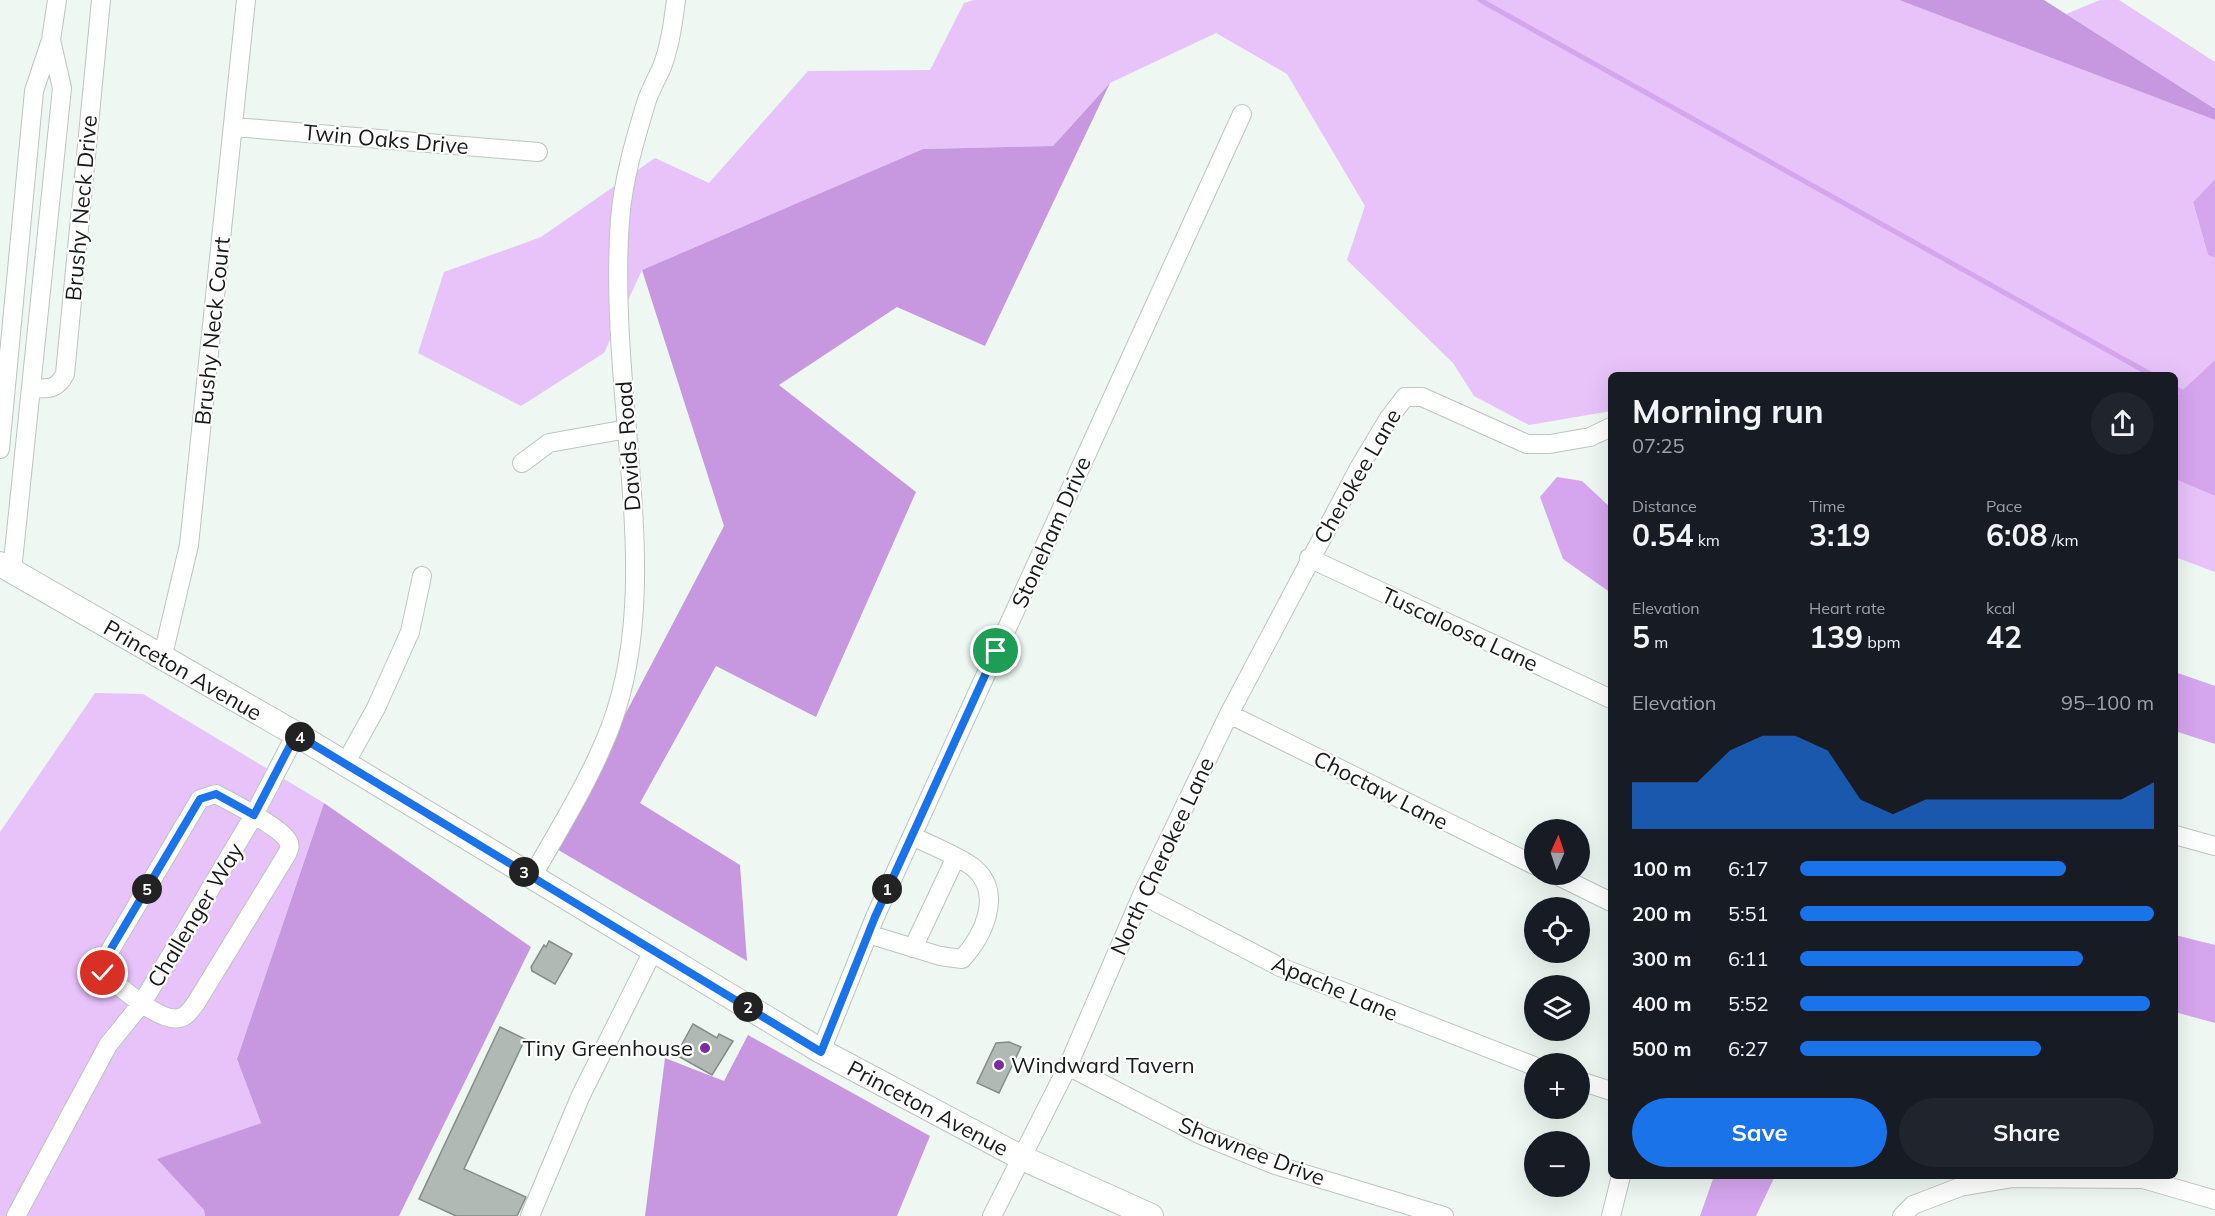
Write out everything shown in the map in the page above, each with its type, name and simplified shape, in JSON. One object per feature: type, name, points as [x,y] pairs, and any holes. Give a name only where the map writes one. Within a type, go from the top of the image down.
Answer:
[{"type":"main road","name":"Princeton Avenue","points":[[6,568],[296,734],[821,1052],[1020,1157],[1151,1216]]},
{"type":"street","name":"Brushy Neck Drive","points":[[0,449],[34,91],[51,40],[57,0]]},
{"type":"street","name":"Brushy Neck Drive","points":[[8,371],[51,389],[61,383],[65,374],[101,0]]},
{"type":"street","name":"Brushy Neck Court","points":[[162,659],[189,545],[246,0]]},
{"type":"street","name":"Davids Road","points":[[532,877],[584,784],[611,727],[625,671],[632,629],[635,550],[618,293],[620,218],[632,150],[648,97],[663,64],[673,26],[675,0]]},
{"type":"street","name":"Brushy Neck Drive","points":[[6,568],[32,380],[62,88],[51,40]]},
{"type":"street","name":"Stoneham Drive","points":[[821,1052],[868,934],[1242,114]]},
{"type":"street","name":"Twin Oaks Drive","points":[[234,127],[538,152]]},
{"type":"street","name":"Brushy Neck Drive","points":[[23,202],[50,204]]},
{"type":"street","name":"Cherokee Lane","points":[[1310,558],[1359,468],[1389,418],[1405,397],[1422,397],[1527,444],[1550,444],[1590,436],[1608,428]]},
{"type":"street","points":[[522,463],[549,443],[627,429]]},
{"type":"street","name":"Tuscaloosa Lane","points":[[1310,558],[1608,698]]},
{"type":"street","name":"North Cherokee Lane","points":[[1020,1157],[1068,1066],[1142,895],[1229,714],[1310,558]]},
{"type":"street","points":[[345,764],[376,708],[410,632],[422,576]]},
{"type":"street","name":"Choctaw Lane","points":[[1229,714],[1524,860]]},
{"type":"street","name":"Challenger Way","points":[[16,1216],[108,1045],[142,1003],[254,815],[296,734]]},
{"type":"street","points":[[216,794],[254,815],[287,838],[290,845],[287,854],[188,1014],[178,1019],[168,1018],[142,1003],[103,973],[102,964],[200,799],[216,794]]},
{"type":"street","points":[[868,934],[940,956],[962,959],[976,944],[988,912],[989,890],[974,868],[912,836]]},
{"type":"street","points":[[2178,836],[2215,846]]},
{"type":"street","points":[[913,948],[955,859]]},
{"type":"street","points":[[1576,885],[1608,901]]},
{"type":"street","name":"Apache Lane","points":[[1142,895],[1280,967],[1524,1062]]},
{"type":"street","points":[[530,1216],[581,1095],[653,951]]},
{"type":"street","name":"Shawnee Drive","points":[[1068,1066],[1201,1135],[1275,1164],[1444,1216]]},
{"type":"street","points":[[1590,1084],[1608,1090]]},
{"type":"street","points":[[992,1216],[1020,1157]]},
{"type":"street","points":[[1611,1216],[1620,1179]]},
{"type":"street","points":[[1902,1216],[1913,1206],[1960,1187],[2007,1179]]},
{"type":"street","points":[[2143,1179],[2215,1200]]},
{"type":"shaded area","points":[[974,0],[1899,0],[2215,120],[2215,179],[2193,202],[2208,255],[2215,258],[2215,360],[2178,394],[2178,372],[1608,372],[1608,412],[1529,425],[1474,396],[1453,363],[1347,260],[1365,206],[1287,74],[1216,33],[1110,83],[1053,146],[923,149],[642,270],[604,353],[521,406],[418,353],[444,272],[541,237],[655,158],[709,183],[808,71],[930,70],[964,3]]},
{"type":"shaded area","points":[[1899,0],[2044,0],[2215,109],[2215,120]]},
{"type":"shaded area","points":[[2100,0],[2119,0],[2215,62],[2215,109],[2066,14]]},
{"type":"shaded area","points":[[1110,83],[985,346],[897,307],[779,385],[916,492],[816,717],[716,666],[640,803],[740,865],[747,961],[555,848],[724,526],[642,270],[923,149],[1053,146]]},
{"type":"shaded area","points":[[2215,179],[2215,258],[2208,255],[2193,202]]},
{"type":"shaded area","points":[[2215,360],[2215,496],[2178,480],[2178,394]]},
{"type":"shaded area","points":[[1557,477],[1582,481],[1608,505],[1608,591],[1563,559],[1540,497]]},
{"type":"shaded area","points":[[2178,480],[2215,496],[2215,572],[2178,558]]},
{"type":"shaded area","points":[[2178,673],[2215,686],[2215,744],[2178,732]]},
{"type":"shaded area","points":[[95,693],[143,694],[324,803],[237,1059],[261,1123],[158,1159],[204,1210],[205,1216],[0,1216],[0,832]]},
{"type":"shaded area","points":[[324,803],[531,947],[399,1216],[205,1216],[204,1210],[157,1159],[261,1123],[237,1059]]},
{"type":"shaded area","points":[[2178,936],[2215,945],[2215,1023],[2178,1013]]},
{"type":"shaded area","points":[[748,1035],[930,1136],[897,1216],[645,1216],[665,1058],[724,1081]]},
{"type":"shaded area","points":[[1713,1179],[1774,1179],[1756,1216],[1700,1216]]},
{"type":"building","points":[[549,941],[572,954],[555,984],[532,971],[531,967],[544,945],[546,947]]},
{"type":"building","name":"Tiny Greenhouse","points":[[693,1024],[717,1038],[719,1034],[733,1041],[712,1075],[676,1055]]},
{"type":"building","points":[[500,1027],[525,1039],[464,1169],[526,1197],[517,1216],[456,1216],[419,1199]]},
{"type":"building","name":"Windward Tavern","points":[[1009,1042],[1021,1047],[999,1093],[977,1083],[996,1043]]},
{"type":"waterway","points":[[1480,0],[2147,372]]},
{"type":"waterway","points":[[2178,390],[2187,395]]},
{"type":"place","name":"Tiny Greenhouse","points":[[705,1048]]},
{"type":"place","name":"Windward Tavern","points":[[999,1065]]},
{"type":"route","points":[[103,973],[102,964],[200,799],[216,794],[254,815],[296,734],[821,1052],[875,917],[996,651]]}]
